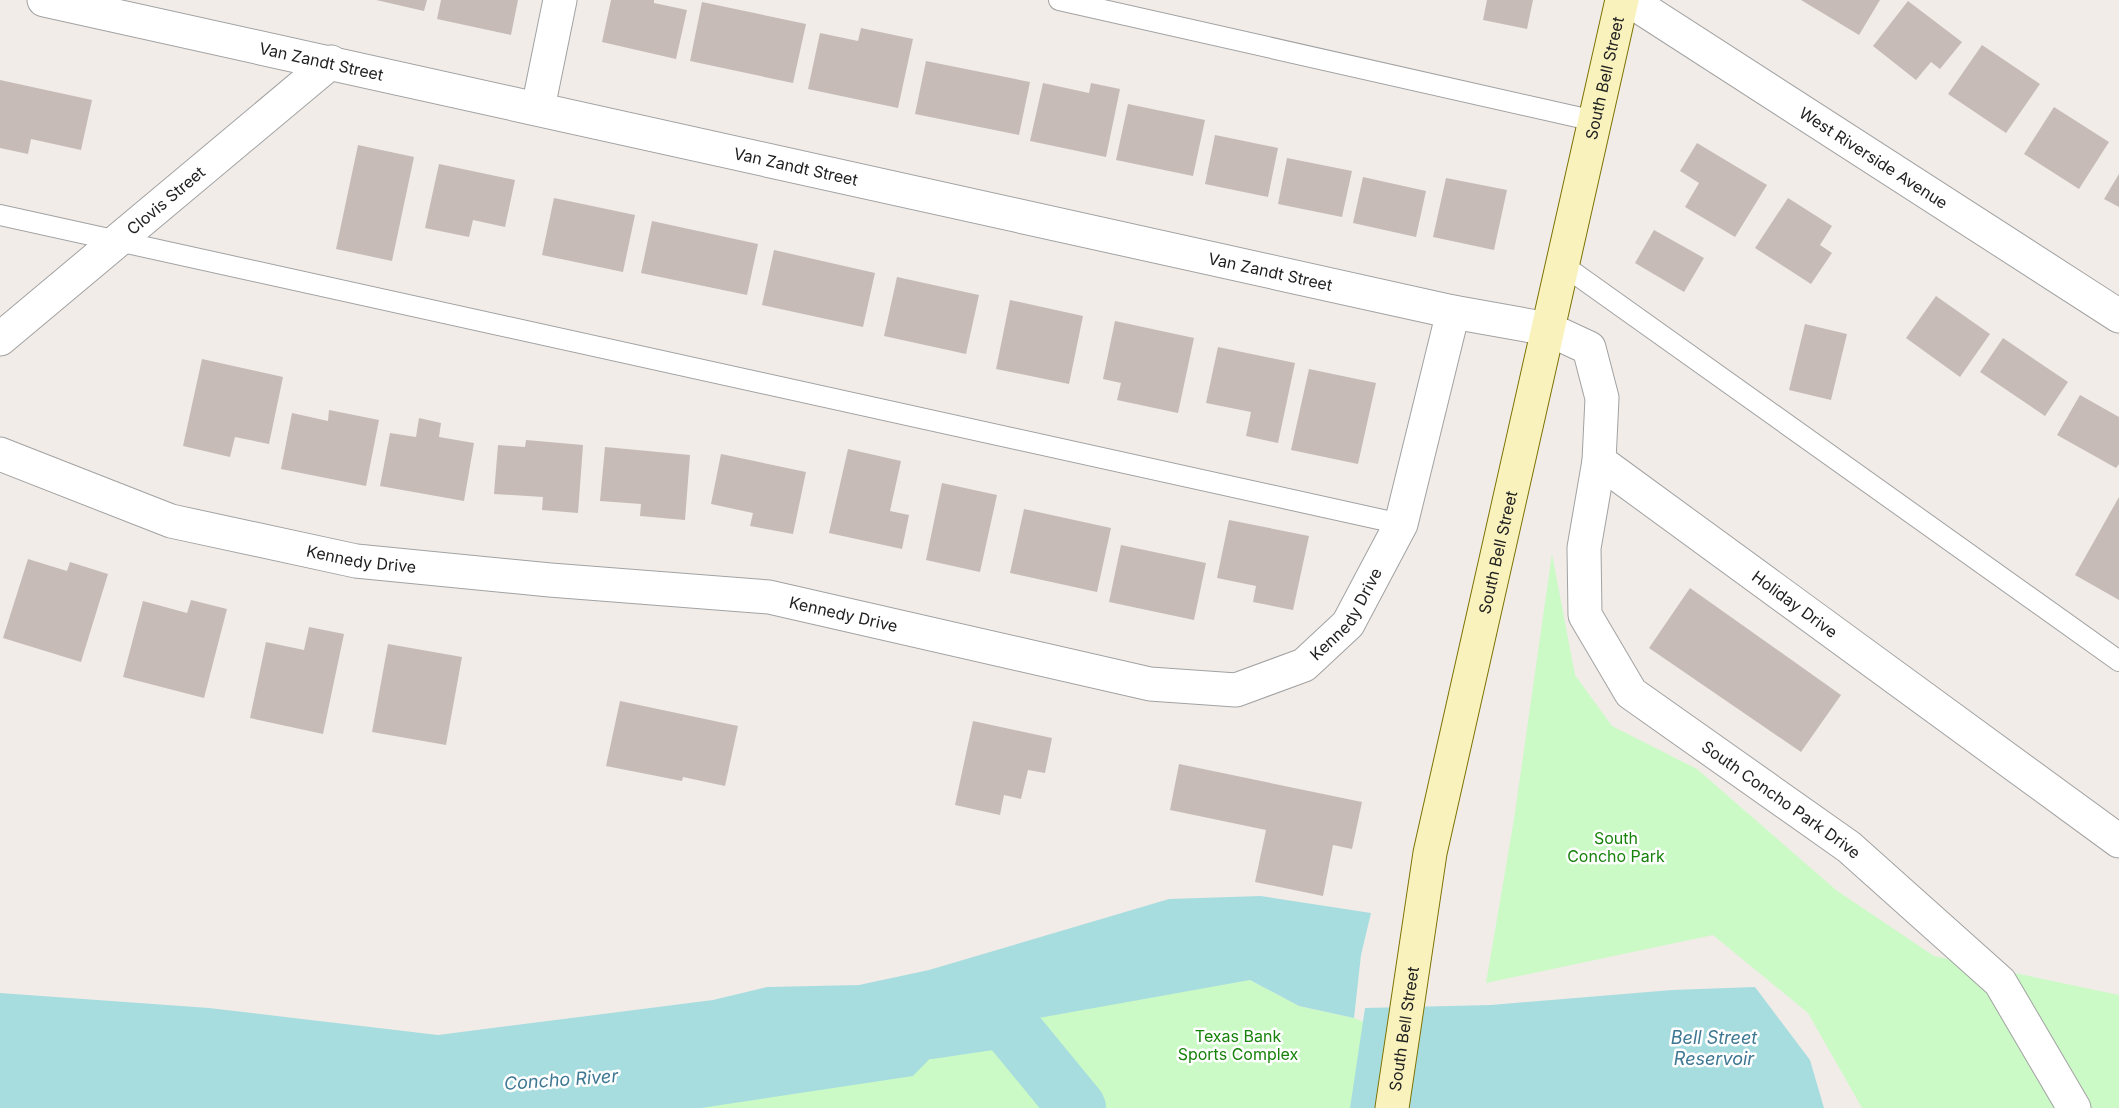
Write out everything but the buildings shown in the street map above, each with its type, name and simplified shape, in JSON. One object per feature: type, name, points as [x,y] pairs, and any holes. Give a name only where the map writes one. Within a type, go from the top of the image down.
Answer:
[{"type":"main road","name":"South Bell Street","points":[[1392,1108],[1430,853],[1622,0]]},
{"type":"street","name":"Van Zandt Street","points":[[44,0],[1453,312],[1548,329]]},
{"type":"street","points":[[538,108],[560,0]]},
{"type":"street","name":"West Riverside Avenue","points":[[1629,0],[2119,316]]},
{"type":"street","name":"Clovis Street","points":[[0,339],[331,62]]},
{"type":"street","name":"Kennedy Drive","points":[[0,454],[171,521],[356,561],[550,580],[769,597],[1150,684],[1236,690],[1304,664],[1348,624],[1401,524],[1453,312]]},
{"type":"street","points":[[1548,329],[1589,348],[1602,398],[1599,461]]},
{"type":"street","name":"Holiday Drive","points":[[1599,461],[2119,841]]},
{"type":"street","name":"South Concho Park Drive","points":[[1599,461],[1584,548],[1585,615],[1631,693],[1849,847],[2001,982],[2074,1108]]},
{"type":"lane","points":[[1059,0],[1595,121]]},
{"type":"lane","points":[[0,215],[1401,524]]},
{"type":"lane","points":[[1563,265],[2119,661]]},
{"type":"green space","name":"South Concho Park","points":[[1552,554],[1575,675],[1612,726],[1697,769],[1836,890],[1934,956],[2119,995],[2119,1108],[1862,1108],[1808,1013],[1713,935],[1486,983],[1514,819]]},
{"type":"green space","name":"Texas Bank Sports Complex","points":[[1250,980],[1299,1006],[1354,1018],[1445,1055],[1436,1108],[0,1108],[0,1083]]},
{"type":"water","points":[[1261,896],[1371,913],[1361,955],[1354,1018],[1299,1006],[1250,980],[955,1033],[913,1076],[701,1108],[0,1108],[0,993],[209,1008],[438,1035],[713,1000],[767,987],[859,985],[929,970],[1169,899]]},
{"type":"water","name":"Bell Street Reservoir","points":[[1755,987],[1810,1060],[1824,1108],[1350,1108],[1365,1008],[1491,1005],[1672,990]]},
{"type":"waterway","name":"Concho River","points":[[930,1030],[1004,1019],[1077,1108]]}]
